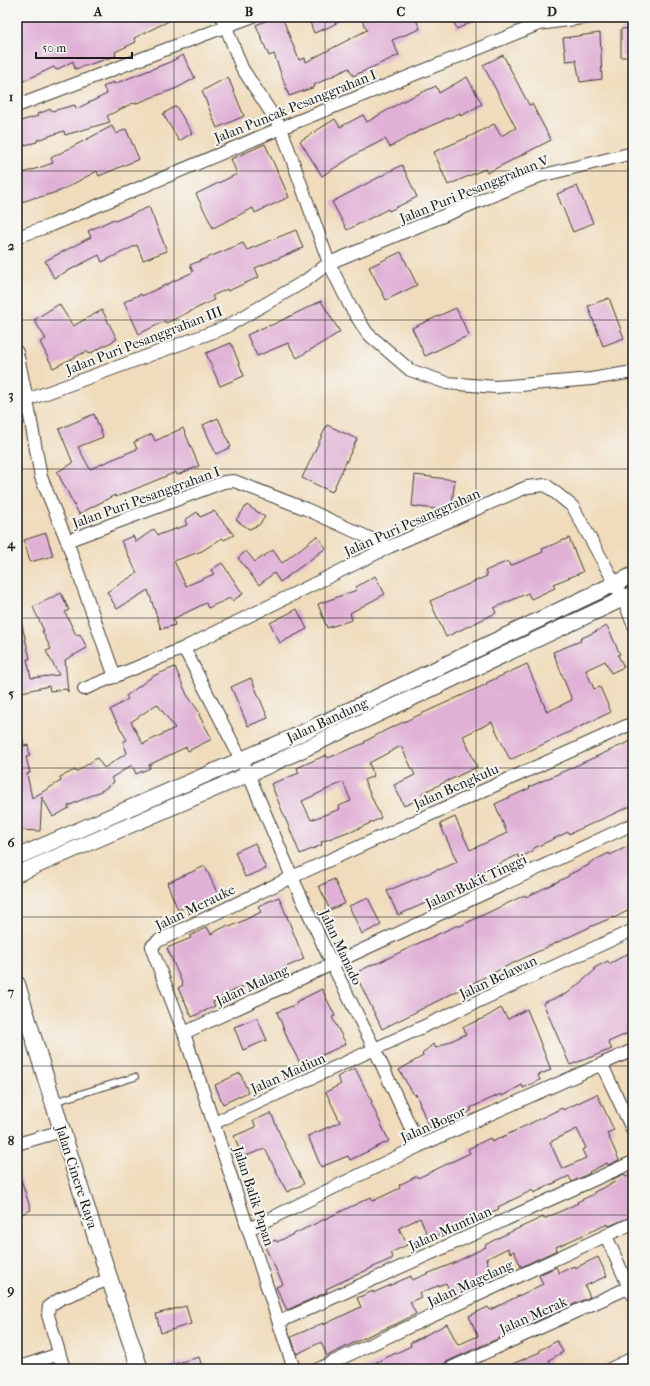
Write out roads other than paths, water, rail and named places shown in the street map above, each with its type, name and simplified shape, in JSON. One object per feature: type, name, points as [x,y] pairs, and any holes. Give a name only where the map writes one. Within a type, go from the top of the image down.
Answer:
[{"type":"main road","name":"Jalan Cinere Raya","points":[[17,984],[106,1280],[140,1369]]},
{"type":"street","points":[[17,106],[223,22],[251,17]]},
{"type":"street","name":"Jalan Puncak Pesanggrahan I","points":[[17,237],[52,225],[539,21],[589,17]]},
{"type":"street","points":[[223,22],[242,68],[281,128],[329,263],[350,306],[367,333],[410,370],[447,383],[496,387],[591,379],[633,372]]},
{"type":"street","name":"Jalan Puri Pesanggrahan V","points":[[329,263],[540,176],[633,153]]},
{"type":"street","name":"Jalan Puri Pesanggrahan III","points":[[27,400],[224,328],[305,280],[329,263]]},
{"type":"street","points":[[17,352],[41,477],[67,541],[114,677]]},
{"type":"street","name":"Jalan Puri Pesanggrahan I","points":[[67,541],[224,482],[234,481],[306,509],[389,547]]},
{"type":"street","name":"Jalan Puri Pesanggrahan","points":[[84,689],[184,648],[389,547],[527,487],[546,485],[573,507],[614,583],[628,596],[633,624]]},
{"type":"street","name":"Jalan Bandung","points":[[17,857],[293,737],[633,575]]},
{"type":"street","name":"Jalan Bandung","points":[[17,874],[57,858],[248,773],[272,764],[628,596]]},
{"type":"street","points":[[184,648],[240,759]]},
{"type":"street","name":"Jalan Bengkulu","points":[[292,877],[633,723]]},
{"type":"street","name":"Jalan Manado","points":[[240,759],[248,773],[292,877],[332,964],[375,1050],[419,1146]]},
{"type":"street","name":"Jalan Bukit Tinggi","points":[[332,964],[633,824]]},
{"type":"street","name":"Jalan Merauke","points":[[184,1033],[153,952],[152,946],[154,943],[292,877]]},
{"type":"street","name":"Jalan Belawan","points":[[375,1050],[633,930]]},
{"type":"street","name":"Jalan Malang","points":[[184,1033],[332,964]]},
{"type":"street","name":"Jalan Balik Papan","points":[[184,1033],[294,1369]]},
{"type":"street","name":"Jalan Madiun","points":[[214,1123],[375,1050]]},
{"type":"street","name":"Jalan Bogor","points":[[248,1229],[419,1146],[633,1050]]},
{"type":"street","points":[[602,1065],[633,1131]]},
{"type":"street","points":[[17,1144],[62,1131]]},
{"type":"street","name":"Jalan Muntilan","points":[[279,1322],[633,1162]]},
{"type":"street","name":"Jalan Magelang","points":[[318,1369],[633,1223]]},
{"type":"street","points":[[606,1236],[631,1291]]},
{"type":"street","points":[[64,1369],[48,1315],[49,1306],[60,1298],[106,1280]]},
{"type":"street","name":"Jalan Merak","points":[[449,1369],[631,1291]]},
{"type":"street","points":[[17,1368],[59,1354]]},
{"type":"street","points":[[610,1369],[633,1358]]},
{"type":"lane","points":[[53,1103],[135,1077]]}]
